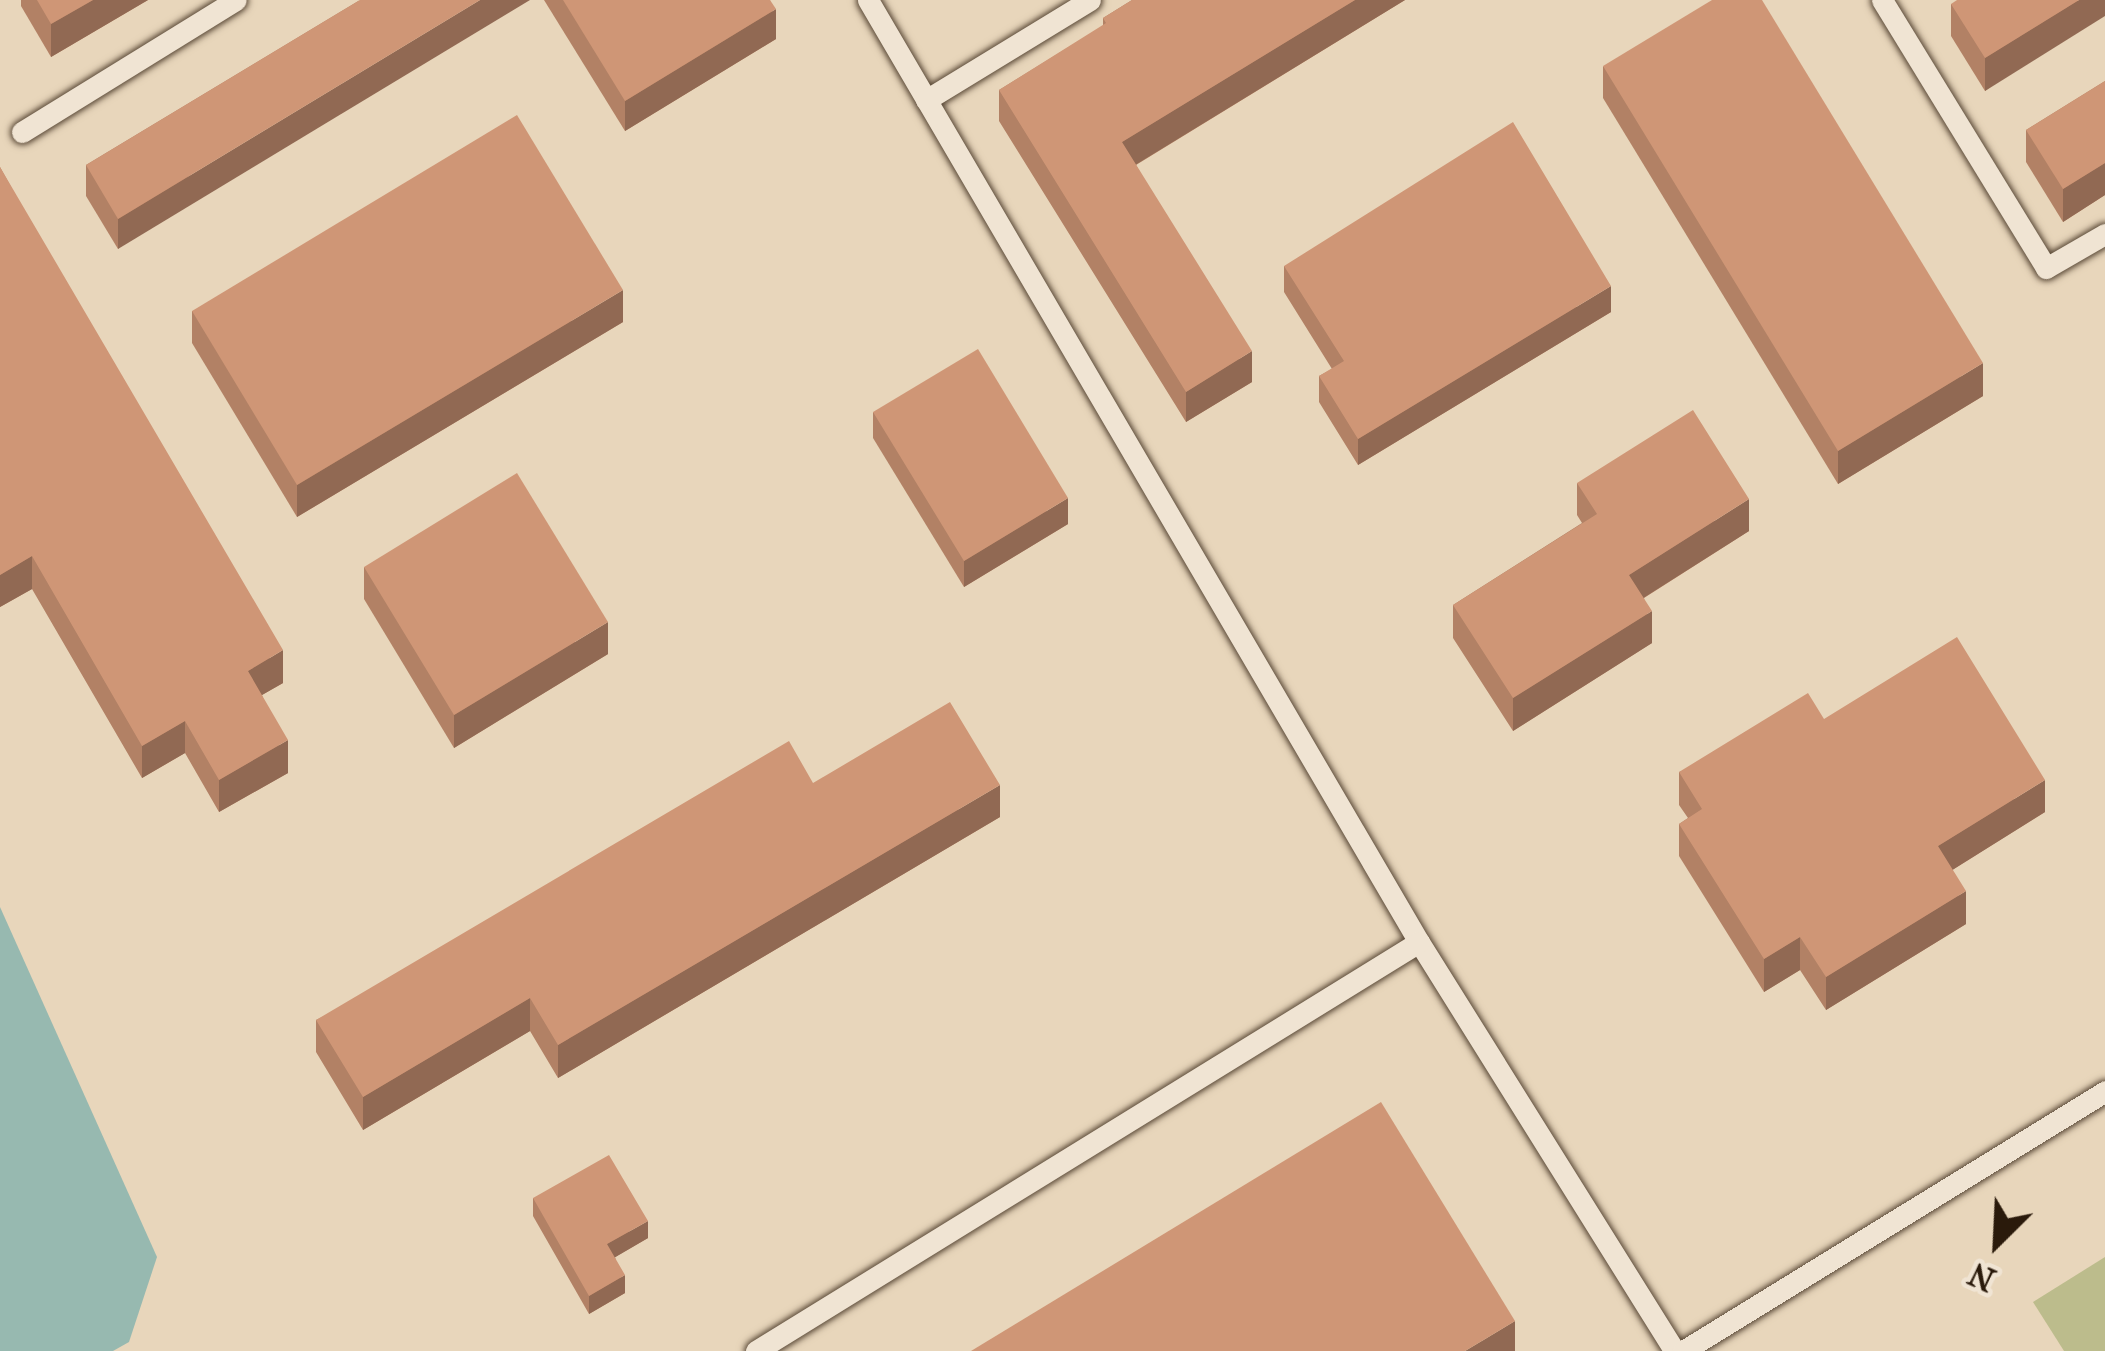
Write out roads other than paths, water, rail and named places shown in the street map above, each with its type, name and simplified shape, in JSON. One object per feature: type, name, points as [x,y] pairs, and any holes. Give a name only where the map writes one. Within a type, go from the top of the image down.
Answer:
[{"type":"lane","points":[[22,132],[236,0]]},
{"type":"lane","points":[[868,0],[1419,942],[1679,1351],[2105,1091]]},
{"type":"lane","points":[[926,100],[1090,0]]},
{"type":"lane","points":[[1882,0],[2046,268],[2105,234]]},
{"type":"lane","points":[[756,1351],[1419,942]]},
{"type":"water","points":[[0,907],[157,1257],[129,1342],[113,1351],[0,1351]]}]
